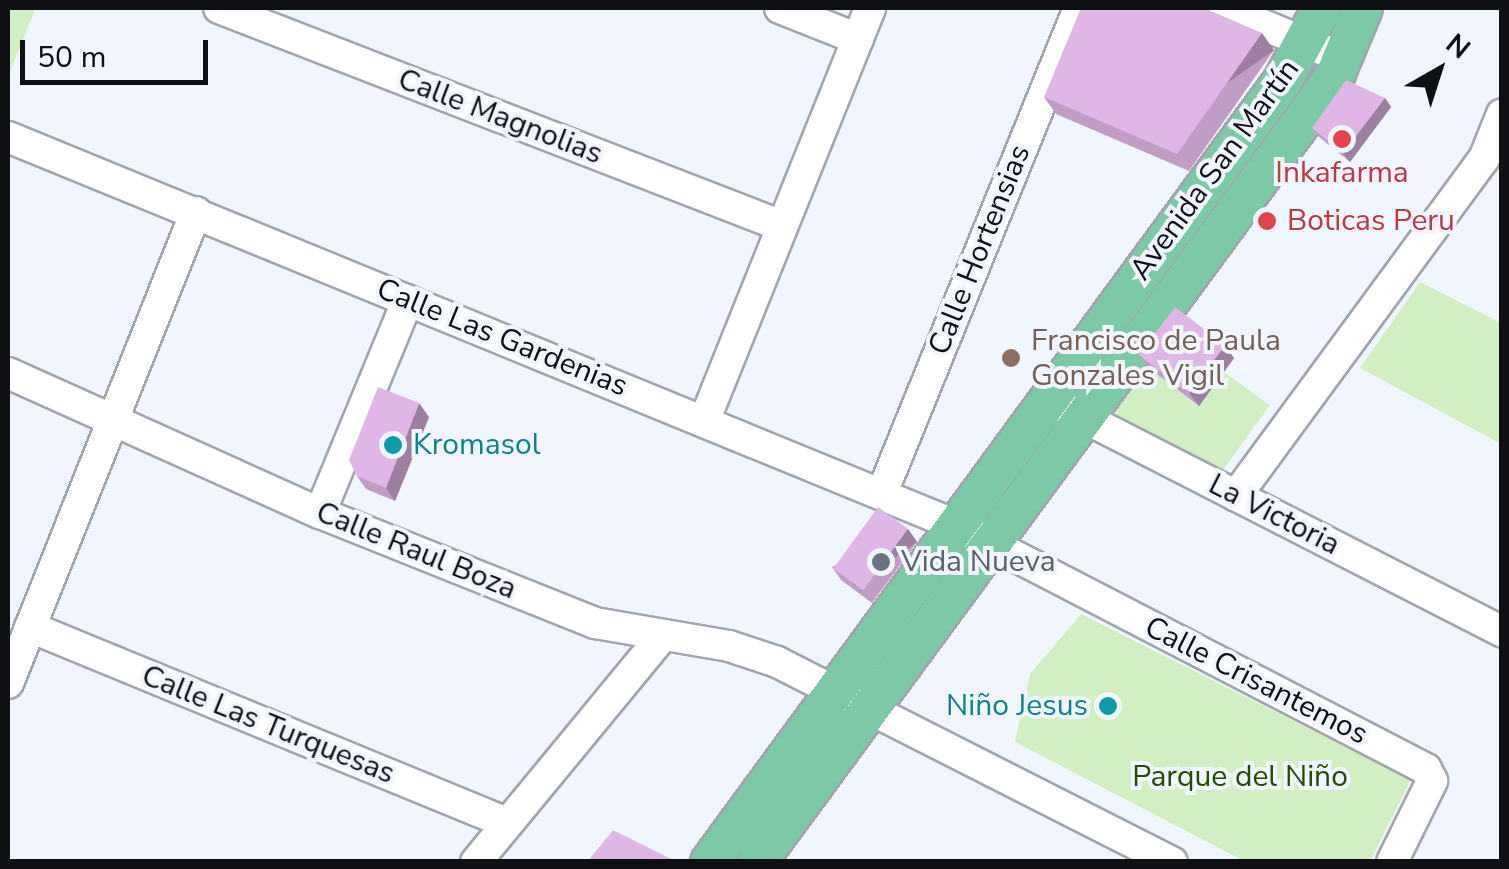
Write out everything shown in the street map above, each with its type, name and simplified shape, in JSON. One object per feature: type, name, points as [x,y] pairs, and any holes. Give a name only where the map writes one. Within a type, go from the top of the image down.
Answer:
[{"type":"main road","name":"Avenida San Martín","points":[[710,862],[1307,43],[1322,8]]},
{"type":"main road","name":"Avenida San Martín","points":[[756,862],[993,547],[1343,58],[1362,8]]},
{"type":"street","name":"Calle Magnolias","points":[[219,8],[782,226]]},
{"type":"street","points":[[780,8],[858,38]]},
{"type":"street","points":[[705,419],[870,8]]},
{"type":"street","name":"Calle Hortensias","points":[[882,493],[1079,8]]},
{"type":"street","points":[[1222,8],[1343,58]]},
{"type":"street","points":[[1236,496],[1493,163],[1502,114]]},
{"type":"street","name":"Calle Las Gardenias","points":[[8,137],[705,419],[953,524],[993,547]]},
{"type":"street","points":[[8,683],[196,212]]},
{"type":"street","points":[[320,513],[408,300]]},
{"type":"street","name":"Calle Raul Boza","points":[[8,374],[320,513],[596,623],[730,646],[836,688],[1172,862]]},
{"type":"street","name":"La Victoria","points":[[1047,398],[1502,632]]},
{"type":"street","name":"Calle Crisantemos","points":[[993,547],[1426,768],[1432,781],[1392,862]]},
{"type":"street","name":"Calle Las Turquesas","points":[[30,627],[507,823]]},
{"type":"street","points":[[476,862],[662,636]]},
{"type":"green space","points":[[8,8],[36,8],[8,76]]},
{"type":"green space","points":[[1420,282],[1501,323],[1501,444],[1360,368]]},
{"type":"green space","points":[[1145,365],[1198,406],[1224,372],[1270,405],[1223,470],[1118,420],[1115,405]]},
{"type":"green space","name":"Parque del Niño","points":[[1081,614],[1411,780],[1370,861],[1244,861],[1015,742],[1030,674]]},
{"type":"building","points":[[1081,8],[1204,8],[1262,33],[1177,154],[1044,97]]},
{"type":"building","points":[[1346,80],[1385,98],[1343,153],[1312,128]]},
{"type":"building","points":[[1175,307],[1225,345],[1189,393],[1139,355]]},
{"type":"building","name":"Kromasol","points":[[378,387],[419,403],[386,488],[357,476],[349,460]]},
{"type":"building","points":[[878,507],[908,529],[863,590],[833,568]]},
{"type":"building","points":[[613,830],[673,860],[587,862]]},
{"type":"place","name":"Inkafarma","points":[[1342,139]]},
{"type":"place","name":"Boticas Peru","points":[[1267,221]]},
{"type":"place","name":"Francisco de Paula Gonzales Vigil","points":[[1011,358]]},
{"type":"place","name":"Kromasol","points":[[393,445]]},
{"type":"place","name":"Vida Nueva","points":[[881,562]]},
{"type":"place","name":"Niño Jesus","points":[[1108,706]]}]
